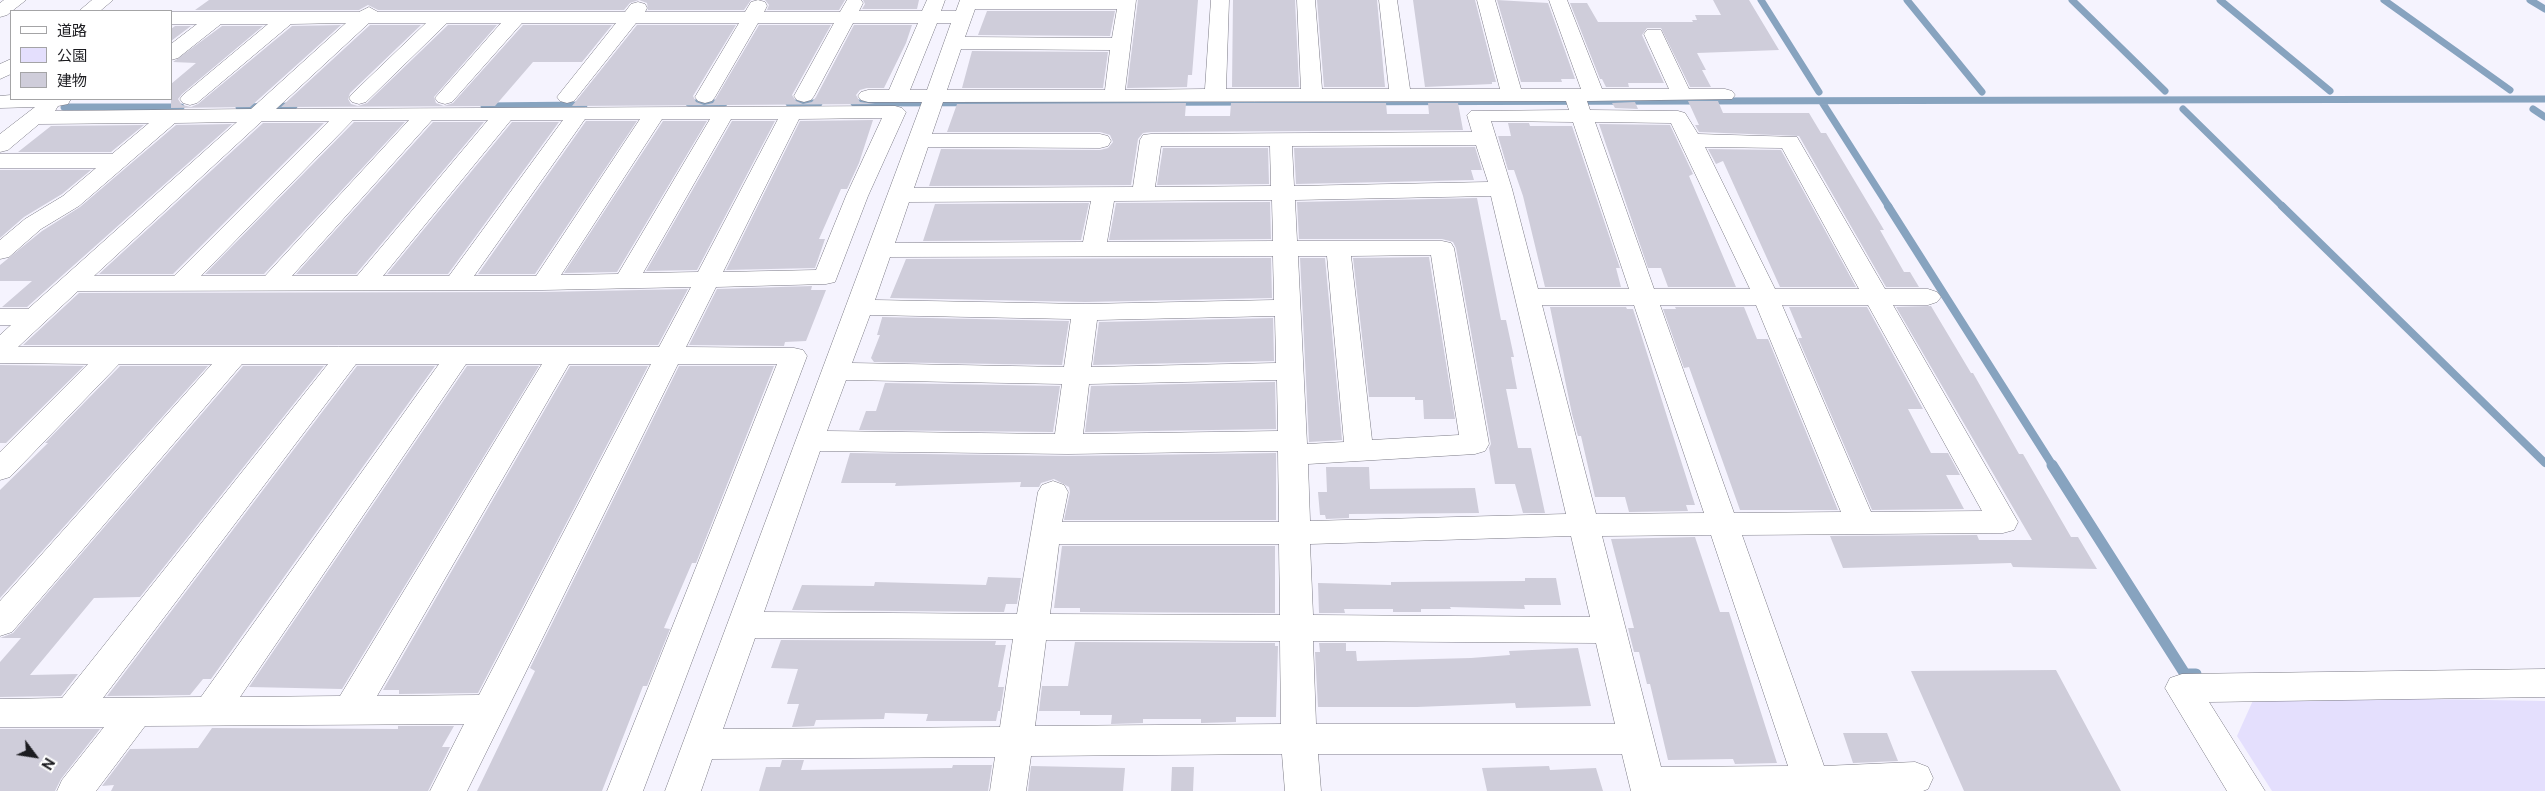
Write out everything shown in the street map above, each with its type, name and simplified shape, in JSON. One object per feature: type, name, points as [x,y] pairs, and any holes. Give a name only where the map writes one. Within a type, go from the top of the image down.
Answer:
[{"type":"street","points":[[0,11],[17,0]]},
{"type":"street","points":[[89,10],[104,0]]},
{"type":"street","points":[[172,16],[192,0]]},
{"type":"street","points":[[0,349],[383,0]]},
{"type":"street","points":[[180,284],[354,106],[468,0]]},
{"type":"street","points":[[540,18],[556,0]]},
{"type":"street","points":[[456,283],[629,18],[644,0]]},
{"type":"street","points":[[705,97],[761,0]]},
{"type":"street","points":[[448,791],[707,280],[798,104],[855,0]]},
{"type":"street","points":[[1215,96],[1220,0]]},
{"type":"street","points":[[1306,0],[1312,95]]},
{"type":"street","points":[[1388,0],[1400,95]]},
{"type":"street","points":[[1486,0],[1512,95]]},
{"type":"street","points":[[1558,0],[1583,102],[1644,297],[1814,787]]},
{"type":"street","points":[[172,17],[261,18],[285,9],[362,19],[845,17],[967,6],[1127,1],[1114,96]]},
{"type":"street","points":[[683,791],[809,441],[860,307],[967,6]]},
{"type":"street","points":[[897,96],[933,8]]},
{"type":"street","points":[[0,252],[33,224],[72,201],[118,161],[177,104],[285,9]]},
{"type":"street","points":[[172,53],[216,18]]},
{"type":"street","points":[[445,98],[516,18]]},
{"type":"street","points":[[1654,34],[1682,95]]},
{"type":"street","points":[[954,43],[1121,44]]},
{"type":"street","points":[[177,104],[256,116],[445,98],[573,105],[655,113],[724,113],[798,104],[897,96],[1512,95],[1583,102],[1678,117],[1691,140],[1766,297],[1861,523]]},
{"type":"street","points":[[1725,95],[1682,95],[1583,102],[1478,115],[1501,189],[1529,297],[1648,787],[1814,787],[1915,778]]},
{"type":"street","points":[[34,118],[177,104],[275,98],[426,114],[505,113],[573,105],[705,97],[895,112],[857,196],[826,277],[542,283],[72,284]]},
{"type":"street","points":[[0,102],[39,100]]},
{"type":"street","points":[[0,145],[57,100]]},
{"type":"street","points":[[364,283],[505,113]]},
{"type":"street","points":[[542,283],[655,113]]},
{"type":"street","points":[[627,280],[724,113]]},
{"type":"street","points":[[271,284],[426,114]]},
{"type":"street","points":[[1143,194],[1151,140],[1485,138]]},
{"type":"street","points":[[1281,139],[1290,371],[1299,739],[1303,791]]},
{"type":"street","points":[[919,140],[1100,141]]},
{"type":"street","points":[[1045,533],[1294,533],[1584,525],[2003,522],[1789,142],[1691,140]]},
{"type":"street","points":[[0,161],[118,161]]},
{"type":"street","points":[[899,195],[1283,193],[1501,189]]},
{"type":"street","points":[[1094,248],[1104,194]]},
{"type":"street","points":[[1338,248],[1359,451]]},
{"type":"street","points":[[809,441],[1292,448],[1359,451],[1475,444],[1442,248],[880,250]]},
{"type":"street","points":[[1529,297],[1928,297]]},
{"type":"street","points":[[860,307],[1085,312],[1288,308]]},
{"type":"street","points":[[1068,444],[1085,312]]},
{"type":"street","points":[[0,317],[36,317]]},
{"type":"street","points":[[0,355],[794,356],[625,791]]},
{"type":"street","points":[[0,470],[112,355]]},
{"type":"street","points":[[0,623],[235,355]]},
{"type":"street","points":[[71,713],[348,356]]},
{"type":"street","points":[[211,711],[458,356]]},
{"type":"street","points":[[350,710],[560,356]]},
{"type":"street","points":[[835,371],[1076,376],[1290,371]]},
{"type":"street","points":[[1008,791],[1045,533],[1053,492]]},
{"type":"street","points":[[742,625],[1610,630]]},
{"type":"street","points":[[2247,791],[2182,688],[2545,683]]},
{"type":"street","points":[[0,713],[490,709]]},
{"type":"street","points":[[75,791],[136,712]]},
{"type":"street","points":[[699,744],[1299,739],[1636,739]]},
{"type":"green space","points":[[2255,696],[2545,701],[2545,791],[2272,791],[2237,736]]},
{"type":"building","points":[[209,0],[639,0],[630,3],[624,10],[378,10],[368,5],[359,10],[195,10]]},
{"type":"building","points":[[639,0],[751,0],[744,10],[648,10],[647,3]]},
{"type":"building","points":[[765,0],[845,0],[839,10],[767,10],[769,5]]},
{"type":"building","points":[[863,0],[919,0],[917,9],[862,9],[865,4]]},
{"type":"building","points":[[1138,0],[1198,0],[1192,75],[1188,75],[1187,87],[1127,88]]},
{"type":"building","points":[[1233,0],[1295,0],[1299,87],[1232,87]]},
{"type":"building","points":[[1317,0],[1377,0],[1385,87],[1324,87]]},
{"type":"building","points":[[1413,0],[1475,0],[1496,82],[1492,82],[1492,84],[1425,87]]},
{"type":"building","points":[[1497,0],[1548,3],[1575,79],[1561,79],[1562,82],[1521,82]]},
{"type":"building","points":[[1713,0],[1749,0],[1779,50],[1697,53],[1706,70],[1702,70],[1711,87],[1690,87],[1661,28],[1647,28],[1642,35],[1664,83],[1628,83],[1629,87],[1606,87],[1602,79],[1600,79],[1570,3],[1587,3],[1598,22],[1693,22],[1692,20],[1697,20],[1695,15],[1721,15]]},
{"type":"building","points":[[987,11],[1115,11],[1110,36],[978,35]]},
{"type":"building","points":[[341,25],[250,107],[171,108],[172,83],[196,63],[173,62],[222,26],[263,26],[182,94],[178,99],[182,105],[191,107],[198,104],[292,26]]},
{"type":"building","points":[[370,25],[421,25],[350,93],[348,99],[351,104],[358,106],[367,103],[448,25],[497,25],[434,97],[436,103],[444,106],[453,103],[523,25],[612,25],[582,62],[533,62],[495,106],[281,107]]},
{"type":"building","points":[[637,25],[736,25],[693,96],[696,102],[704,105],[713,103],[759,25],[831,25],[792,95],[796,101],[803,104],[812,102],[816,97],[854,25],[912,25],[906,43],[884,88],[867,88],[860,90],[856,95],[860,102],[875,104],[572,106]]},
{"type":"building","points":[[175,26],[191,26],[172,40],[172,28]]},
{"type":"building","points":[[972,51],[1108,52],[1103,88],[962,88]]},
{"type":"building","points":[[1688,101],[1718,101],[1723,113],[1809,113],[1821,133],[1826,133],[1884,230],[1880,230],[1904,272],[1910,272],[1919,287],[1886,287],[1799,136],[1699,132],[1695,125],[1699,125]]},
{"type":"building","points":[[1635,102],[1638,109],[1615,108],[1612,103]]},
{"type":"building","points":[[1186,103],[1185,116],[1230,116],[1231,103],[1386,103],[1387,114],[1429,114],[1428,103],[1458,103],[1463,130],[1151,132],[1143,133],[1138,139],[1131,185],[929,186],[941,149],[1100,150],[1108,148],[1113,142],[1110,135],[1100,132],[947,132],[957,104]]},
{"type":"building","points":[[873,120],[859,163],[847,189],[841,189],[819,239],[825,239],[815,268],[726,270],[800,121]]},
{"type":"building","points":[[586,121],[637,121],[535,274],[478,274]]},
{"type":"building","points":[[663,121],[707,121],[617,272],[564,273]]},
{"type":"building","points":[[732,121],[775,121],[697,270],[646,271]]},
{"type":"building","points":[[354,122],[405,122],[264,274],[205,274]]},
{"type":"building","points":[[433,122],[484,122],[356,274],[296,274]]},
{"type":"building","points":[[512,122],[559,122],[448,274],[387,274]]},
{"type":"building","points":[[263,123],[324,123],[173,274],[99,274]]},
{"type":"building","points":[[1508,123],[1529,123],[1530,126],[1572,126],[1620,268],[1616,268],[1621,287],[1545,287],[1523,196],[1514,170],[1508,170],[1498,136],[1511,136]]},
{"type":"building","points":[[232,124],[27,307],[2,307],[32,281],[0,281],[0,265],[42,231],[80,207],[176,125]]},
{"type":"building","points":[[1599,124],[1670,125],[1693,174],[1689,176],[1736,287],[1668,287],[1661,268],[1648,268]]},
{"type":"building","points":[[144,125],[111,152],[18,152],[51,126]]},
{"type":"building","points":[[1475,147],[1482,170],[1471,170],[1474,180],[1296,184],[1294,148]]},
{"type":"building","points":[[1163,148],[1268,148],[1269,184],[1157,185]]},
{"type":"building","points":[[1708,149],[1781,150],[1856,287],[1780,287],[1723,161],[1716,164]]},
{"type":"building","points":[[0,170],[91,170],[62,194],[24,217],[0,238]]},
{"type":"building","points":[[1477,198],[1501,320],[1506,320],[1514,357],[1511,357],[1517,389],[1506,389],[1518,448],[1531,448],[1545,513],[1523,513],[1515,484],[1495,484],[1489,448],[1491,444],[1456,248],[1453,242],[1442,239],[1299,239],[1297,202]]},
{"type":"building","points":[[1270,202],[1271,239],[1109,240],[1116,203]]},
{"type":"building","points":[[1089,203],[1081,240],[923,241],[935,204]]},
{"type":"building","points":[[1429,257],[1455,419],[1424,419],[1423,400],[1415,400],[1415,397],[1369,397],[1353,258]]},
{"type":"building","points":[[1271,258],[1272,298],[1085,302],[890,298],[906,259]]},
{"type":"building","points":[[1300,258],[1325,258],[1342,440],[1309,442]]},
{"type":"building","points":[[812,286],[811,290],[826,290],[806,341],[785,342],[784,346],[689,345],[717,289]]},
{"type":"building","points":[[688,289],[658,345],[23,345],[79,293],[543,292]]},
{"type":"building","points":[[1931,306],[1971,373],[1973,373],[2019,454],[2023,454],[2071,537],[2078,537],[2097,569],[2013,567],[2011,563],[1843,568],[1830,536],[1977,535],[1979,540],[2032,540],[1896,307]]},
{"type":"building","points":[[1550,307],[1626,307],[1627,309],[1633,309],[1695,505],[1686,505],[1688,511],[1629,512],[1625,497],[1595,497],[1581,436],[1578,436],[1572,414]]},
{"type":"building","points":[[1675,307],[1744,307],[1757,339],[1768,339],[1838,510],[1740,510],[1689,367],[1684,368],[1663,309],[1676,309]]},
{"type":"building","points":[[1789,307],[1867,307],[1923,409],[1908,409],[1931,453],[1948,453],[1960,475],[1946,475],[1964,509],[1872,510],[1798,338],[1802,338]]},
{"type":"building","points":[[882,317],[1069,321],[1062,365],[874,362],[871,358],[880,335],[877,335]]},
{"type":"building","points":[[1273,318],[1274,361],[1093,365],[1099,322]]},
{"type":"building","points":[[0,365],[84,366],[6,443],[0,443]]},
{"type":"building","points":[[120,366],[208,366],[0,598],[0,490],[48,443],[45,443]]},
{"type":"building","points":[[243,366],[324,366],[140,597],[94,598],[30,675],[78,674],[61,696],[0,697],[0,662],[21,638],[0,638],[13,633]]},
{"type":"building","points":[[357,366],[435,366],[211,679],[203,679],[190,695],[107,696]]},
{"type":"building","points":[[467,366],[539,366],[342,689],[249,687]]},
{"type":"building","points":[[570,366],[648,366],[478,693],[399,694],[399,690],[383,690]]},
{"type":"building","points":[[679,366],[774,366],[696,563],[692,563],[664,628],[670,629],[647,686],[643,686],[602,791],[477,791],[535,671],[530,668]]},
{"type":"building","points":[[1275,382],[1276,429],[1085,432],[1091,386]]},
{"type":"building","points":[[885,383],[1060,386],[1053,432],[859,430],[866,411],[876,411]]},
{"type":"building","points":[[850,453],[1068,456],[1276,453],[1276,520],[1064,520],[1070,492],[1069,487],[1054,479],[1041,483],[1039,487],[1020,487],[1021,482],[895,486],[896,483],[841,483]]},
{"type":"building","points":[[1326,467],[1369,467],[1370,489],[1475,488],[1479,513],[1349,514],[1349,518],[1326,519],[1325,515],[1320,515],[1318,492],[1327,492]]},
{"type":"building","points":[[1695,537],[1720,612],[1729,612],[1777,763],[1735,764],[1733,759],[1668,760],[1650,684],[1647,684],[1639,652],[1634,652],[1628,628],[1634,628],[1611,539]]},
{"type":"building","points":[[1062,546],[1275,546],[1275,613],[1080,612],[1080,608],[1054,608]]},
{"type":"building","points":[[988,577],[1021,578],[1017,604],[1006,604],[1004,612],[792,610],[802,585],[874,586],[875,582],[986,585]]},
{"type":"building","points":[[1525,578],[1556,578],[1561,605],[1524,605],[1525,609],[1450,607],[1451,609],[1421,609],[1421,612],[1393,612],[1393,609],[1344,609],[1345,613],[1319,613],[1318,583],[1391,585],[1391,582],[1525,581]]},
{"type":"building","points":[[781,640],[996,641],[995,645],[1006,645],[998,687],[1004,687],[1000,711],[998,711],[996,721],[926,721],[928,714],[885,713],[884,719],[816,720],[814,726],[792,727],[799,704],[787,704],[798,669],[771,668]]},
{"type":"building","points":[[1075,642],[1275,643],[1275,646],[1278,646],[1276,717],[1236,717],[1236,722],[1201,723],[1201,719],[1143,719],[1143,723],[1111,724],[1112,715],[1080,715],[1080,711],[1039,711],[1042,686],[1068,686]]},
{"type":"building","points":[[1319,643],[1346,643],[1346,651],[1356,651],[1357,661],[1471,658],[1510,655],[1509,651],[1578,648],[1591,706],[1516,708],[1515,703],[1417,707],[1318,707],[1315,652],[1320,652]]},
{"type":"building","points":[[2056,670],[2121,791],[1964,791],[1911,671]]},
{"type":"building","points":[[398,726],[454,726],[442,747],[450,747],[428,791],[111,791],[114,785],[102,786],[130,749],[198,748],[212,728],[398,729]]},
{"type":"building","points":[[0,729],[100,729],[61,779],[55,791],[0,791]]},
{"type":"building","points":[[1843,733],[1887,733],[1898,761],[1853,763]]},
{"type":"building","points":[[782,760],[804,760],[801,770],[952,768],[953,765],[992,765],[988,791],[759,791],[766,767],[780,767]]},
{"type":"building","points":[[1031,766],[1125,768],[1123,791],[1028,791]]},
{"type":"building","points":[[1549,766],[1550,770],[1596,768],[1603,791],[1487,791],[1482,768]]},
{"type":"building","points":[[1172,767],[1194,767],[1193,791],[1171,791]]},
{"type":"waterway","points":[[1761,0],[1819,92]]},
{"type":"waterway","points":[[1907,0],[1982,92]]},
{"type":"waterway","points":[[2072,0],[2165,91]]},
{"type":"waterway","points":[[2220,0],[2330,91]]},
{"type":"waterway","points":[[2384,0],[2510,90]]},
{"type":"waterway","points":[[2530,0],[2545,9]]},
{"type":"waterway","points":[[854,103],[2545,99]]},
{"type":"waterway","points":[[1822,102],[1889,207]]},
{"type":"waterway","points":[[689,103],[724,103]]},
{"type":"waterway","points":[[789,103],[819,103]]},
{"type":"waterway","points":[[484,106],[584,105]]},
{"type":"waterway","points":[[239,107],[294,106]]},
{"type":"waterway","points":[[64,107],[181,107]]},
{"type":"waterway","points":[[2183,109],[2283,207]]},
{"type":"waterway","points":[[2533,109],[2545,117]]},
{"type":"waterway","points":[[1888,206],[2053,466]]},
{"type":"waterway","points":[[2282,206],[2545,463]]},
{"type":"waterway","points":[[2052,465],[2185,674],[2196,674]]}]
